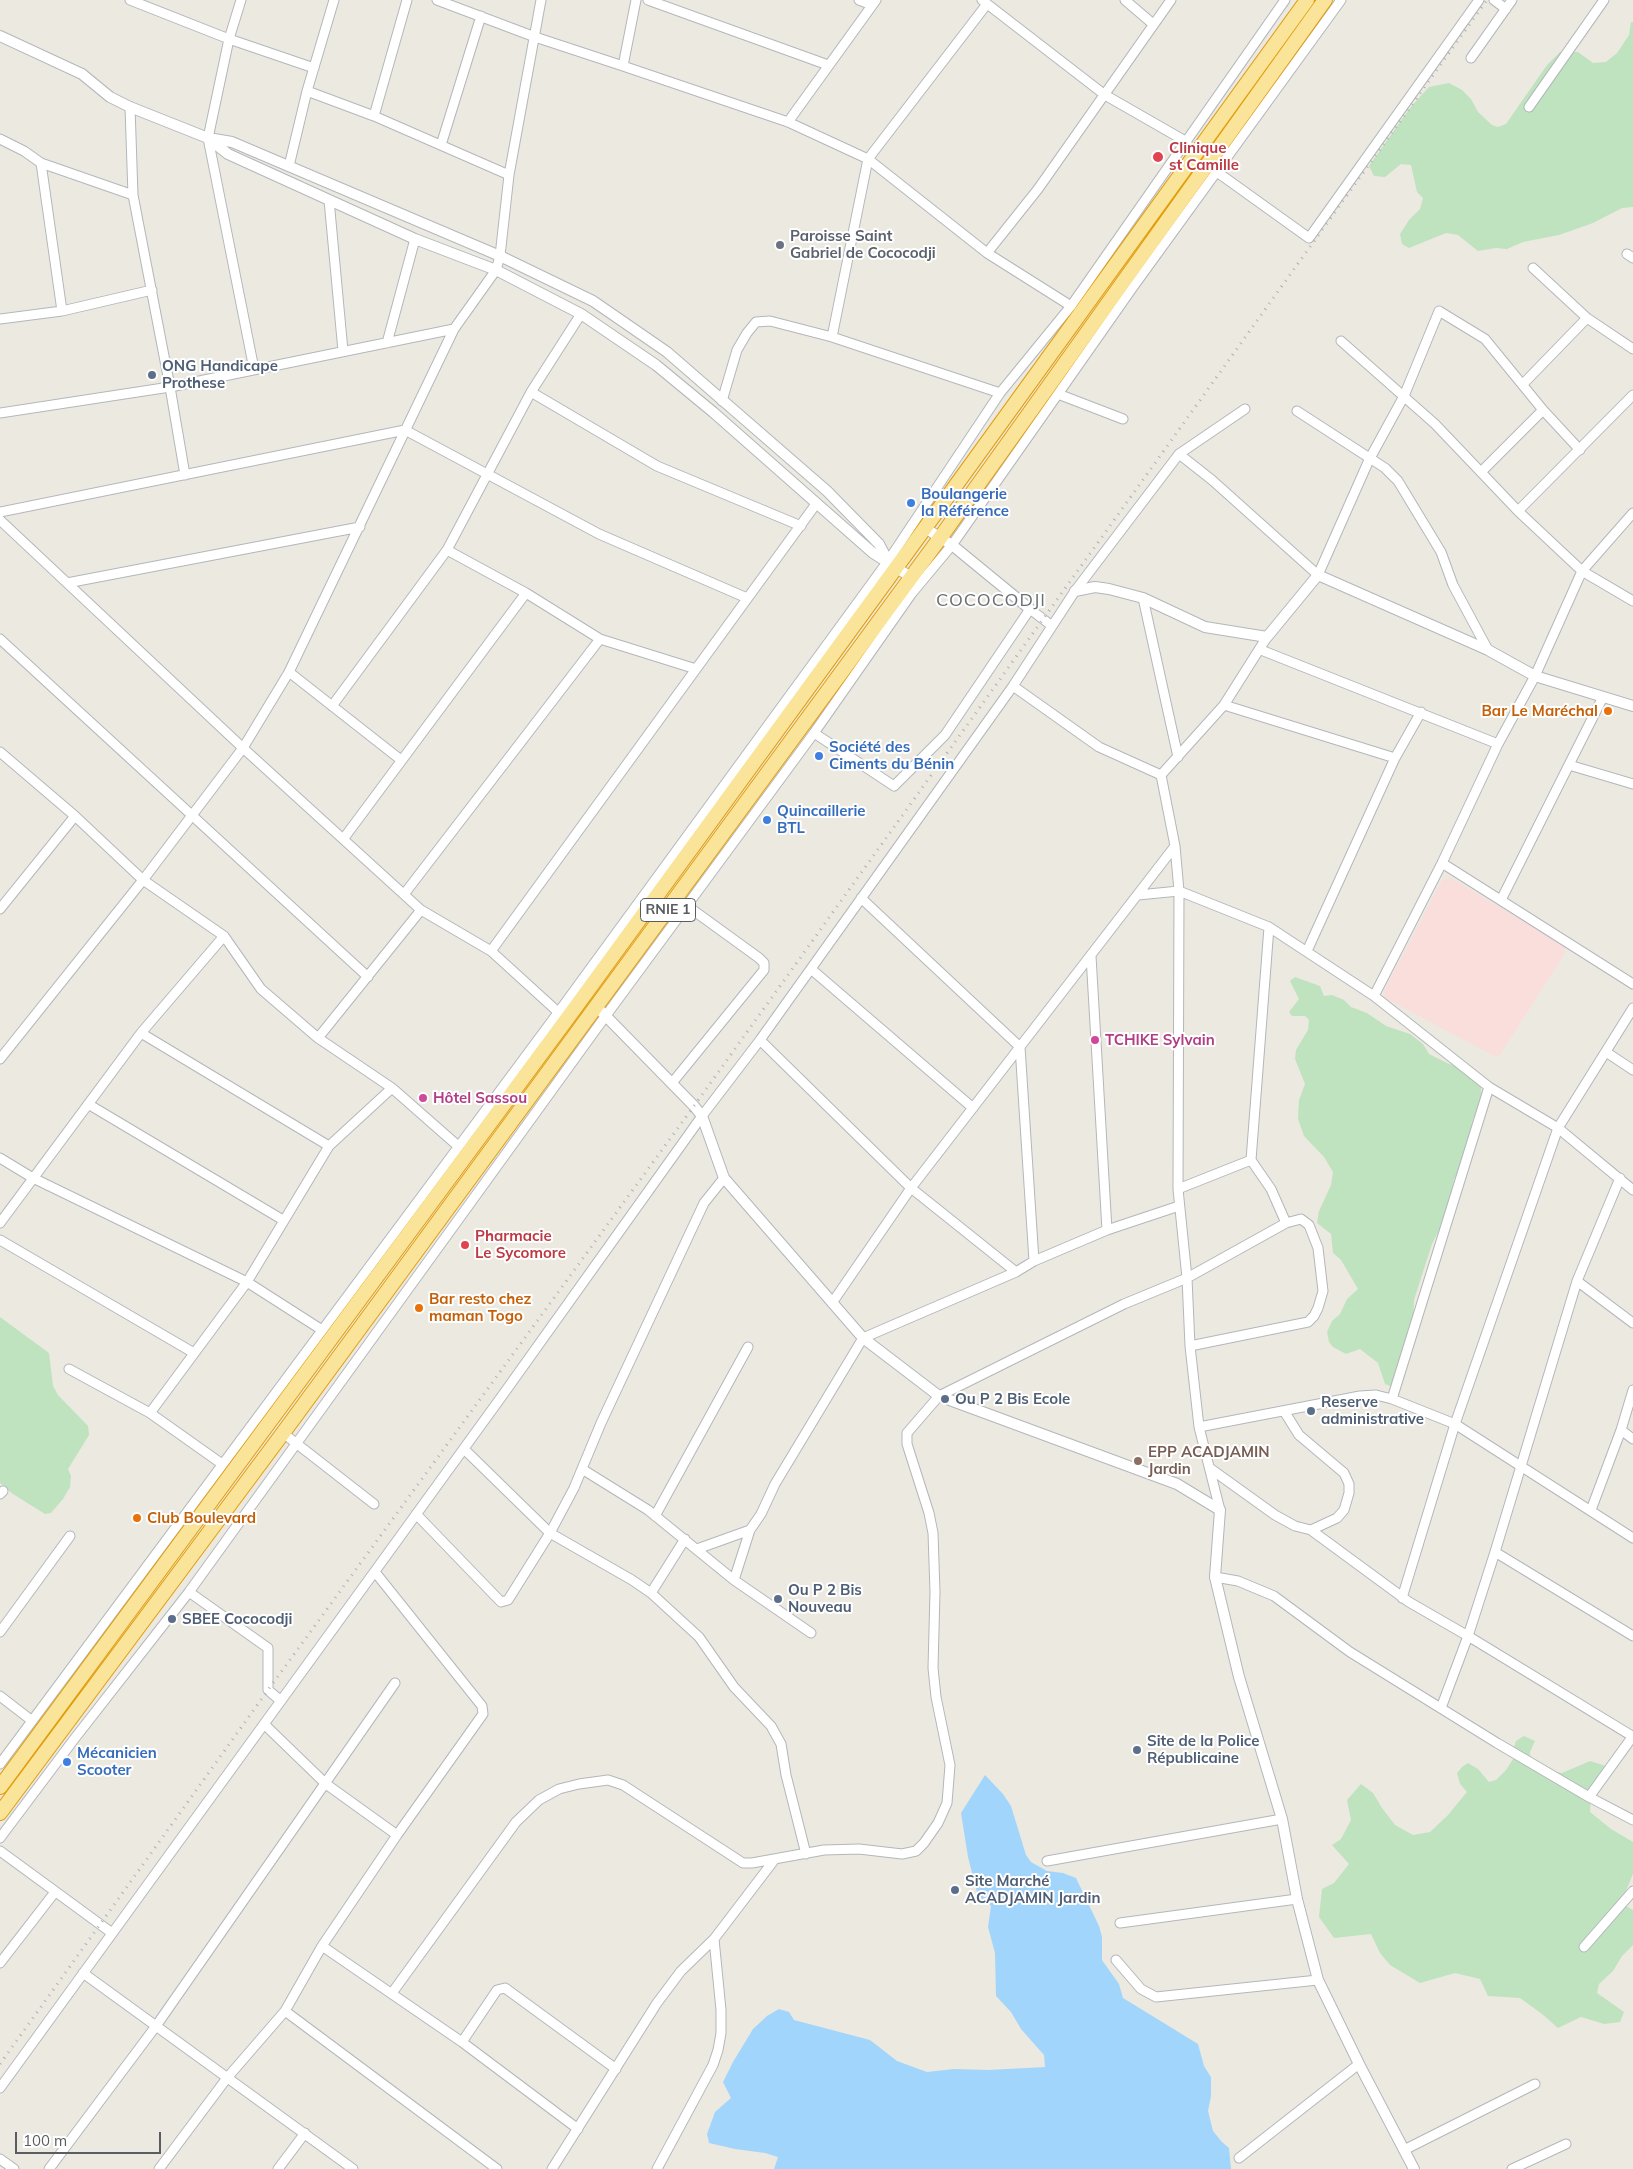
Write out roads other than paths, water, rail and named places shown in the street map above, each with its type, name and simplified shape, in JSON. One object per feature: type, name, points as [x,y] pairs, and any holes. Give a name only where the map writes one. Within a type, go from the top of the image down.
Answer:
[{"type":"highway","name":"RNIE 1","points":[[0,1787],[416,1225],[892,564],[925,528],[1306,0]]},
{"type":"highway","name":"RNIE 1","points":[[0,1813],[283,1433],[601,1012],[946,541],[1325,0]]},
{"type":"street","points":[[130,0],[156,4],[228,39],[314,68]]},
{"type":"street","points":[[241,0],[228,39],[208,138],[254,369]]},
{"type":"street","points":[[289,166],[314,68],[334,0]]},
{"type":"street","points":[[374,116],[407,0]]},
{"type":"street","points":[[437,0],[535,37],[788,122],[868,159],[988,253],[1071,306]]},
{"type":"street","points":[[0,1059],[143,880],[243,748],[289,672],[454,329],[496,270],[500,256],[509,175],[541,0]]},
{"type":"street","points":[[623,66],[636,0]]},
{"type":"street","points":[[648,0],[828,64]]},
{"type":"street","points":[[788,122],[874,2],[859,0]]},
{"type":"street","points":[[1125,0],[1153,24]]},
{"type":"street","points":[[988,253],[1038,189],[1171,0]]},
{"type":"street","points":[[0,1764],[892,564],[1000,393],[1071,306],[1285,0]]},
{"type":"street","points":[[946,541],[1058,394],[1341,0]]},
{"type":"street","points":[[1217,172],[1309,238],[1479,0]]},
{"type":"street","points":[[1494,0],[1506,9]]},
{"type":"street","points":[[1471,58],[1512,0]]},
{"type":"street","points":[[1529,108],[1604,0]]},
{"type":"street","points":[[832,337],[868,159],[984,2],[1105,95],[1187,142]]},
{"type":"street","points":[[441,146],[481,16]]},
{"type":"street","points":[[0,36],[82,74],[110,97],[130,107],[208,138],[232,142],[500,256],[593,300],[667,352],[827,491],[879,544],[892,564]]},
{"type":"street","points":[[308,91],[374,116],[509,175]]},
{"type":"street","points":[[130,107],[133,195],[170,387],[184,474]]},
{"type":"street","points":[[0,1838],[74,1738],[189,1592],[601,1012],[686,905],[814,733],[915,581],[873,553],[714,412],[656,364],[581,314],[496,270],[415,239],[228,154],[208,138]]},
{"type":"street","points":[[0,139],[24,151],[41,164],[133,195]]},
{"type":"street","points":[[41,164],[62,311]]},
{"type":"street","points":[[329,200],[343,351]]},
{"type":"street","points":[[387,343],[415,239]]},
{"type":"street","points":[[1532,268],[1587,318],[1633,349]]},
{"type":"street","points":[[0,319],[62,311],[152,290]]},
{"type":"street","points":[[1161,775],[1224,705],[1261,650],[1267,637],[1318,575],[1369,460],[1404,396],[1440,311],[1485,339],[1543,410],[1580,450]]},
{"type":"street","points":[[332,706],[447,550],[531,392],[581,314]]},
{"type":"street","points":[[1523,384],[1587,318]]},
{"type":"street","points":[[722,401],[737,350],[756,322],[770,321],[832,337],[1000,393]]},
{"type":"street","points":[[0,413],[170,387],[454,329]]},
{"type":"street","points":[[1341,341],[1404,396],[1518,511],[1582,571],[1633,601]]},
{"type":"street","points":[[531,392],[657,466],[801,526]]},
{"type":"street","points":[[1058,394],[1123,419]]},
{"type":"street","points":[[1518,511],[1633,395]]},
{"type":"street","points":[[0,2088],[464,1449],[702,1116],[811,969],[1013,686],[1075,591],[1179,454],[1245,410]]},
{"type":"street","points":[[1481,472],[1543,410]]},
{"type":"street","points":[[1297,411],[1369,460],[1385,468],[1398,481],[1412,501],[1441,552],[1453,585],[1488,650]]},
{"type":"street","points":[[0,512],[405,430],[600,534],[747,598]]},
{"type":"street","points":[[1179,454],[1212,480],[1318,575],[1488,650],[1535,676],[1633,706]]},
{"type":"street","points":[[491,951],[816,504]]},
{"type":"street","points":[[1374,996],[1442,863],[1498,744],[1535,676],[1582,571],[1633,513]]},
{"type":"street","points":[[0,520],[243,748],[405,893],[421,910],[491,951],[558,1012]]},
{"type":"street","points":[[67,584],[360,527]]},
{"type":"street","points":[[925,528],[946,541],[1052,626]]},
{"type":"street","points":[[447,550],[526,593],[600,639],[696,669]]},
{"type":"street","points":[[1075,591],[1095,587],[1143,598],[1205,627],[1267,637]]},
{"type":"street","points":[[344,838],[526,593]]},
{"type":"street","points":[[1143,598],[1178,757]]},
{"type":"street","points":[[814,733],[894,786],[945,735],[1030,609]]},
{"type":"street","points":[[0,639],[368,977]]},
{"type":"street","points":[[405,893],[600,639]]},
{"type":"street","points":[[1261,650],[1498,744]]},
{"type":"street","points":[[289,672],[401,760]]},
{"type":"street","points":[[1013,686],[1100,747],[1161,775]]},
{"type":"street","points":[[1501,900],[1603,697]]},
{"type":"street","points":[[1224,705],[1395,758]]},
{"type":"street","points":[[1307,951],[1395,758],[1421,712]]},
{"type":"street","points":[[2,757],[74,816],[143,880],[224,936],[261,989],[318,1038],[392,1088],[458,1146]]},
{"type":"street","points":[[1569,765],[1633,784]]},
{"type":"street","points":[[1161,775],[1175,846],[1179,891],[1179,1206],[1190,1346],[1199,1428],[1220,1510],[1215,1578],[1239,1677],[1282,1819],[1297,1899],[1318,1980],[1414,2169]]},
{"type":"street","points":[[0,909],[74,816]]},
{"type":"street","points":[[832,1303],[911,1188],[1175,846]]},
{"type":"street","points":[[1442,863],[1633,984]]},
{"type":"street","points":[[1138,895],[1179,891],[1269,927],[1374,996],[1489,1087],[1558,1128],[1633,1190]]},
{"type":"street","points":[[861,898],[1020,1047],[1034,1261]]},
{"type":"street","points":[[672,1083],[764,970],[764,963],[759,958],[686,905]]},
{"type":"street","points":[[318,1038],[421,910]]},
{"type":"street","points":[[1269,927],[1252,1160],[1271,1189],[1286,1223]]},
{"type":"street","points":[[0,1222],[141,1033],[224,936]]},
{"type":"street","points":[[1091,956],[1107,1230]]},
{"type":"street","points":[[811,969],[973,1108]]},
{"type":"street","points":[[1402,1598],[1455,1424],[1558,1128],[1633,1008]]},
{"type":"street","points":[[601,1012],[702,1116],[724,1178],[863,1338],[939,1396],[1177,1484],[1220,1510]]},
{"type":"street","points":[[141,1033],[329,1146]]},
{"type":"street","points":[[760,1040],[911,1188],[1016,1272]]},
{"type":"street","points":[[1606,1052],[1633,1070]]},
{"type":"street","points":[[1392,1399],[1489,1087]]},
{"type":"street","points":[[150,1413],[247,1282],[329,1146],[392,1088]]},
{"type":"street","points":[[88,1104],[283,1220]]},
{"type":"street","points":[[0,1158],[33,1178],[247,1282],[322,1330]]},
{"type":"street","points":[[1178,1189],[1252,1160]]},
{"type":"street","points":[[416,1514],[500,1602],[508,1600],[550,1533],[574,1488],[601,1422],[704,1203],[724,1178]]},
{"type":"street","points":[[1441,1708],[1468,1636],[1495,1552],[1577,1281],[1620,1178]]},
{"type":"street","points":[[734,1580],[750,1530],[761,1514],[775,1484],[863,1338],[1016,1272],[1034,1261],[1107,1230],[1179,1206]]},
{"type":"street","points":[[392,1993],[516,1822],[540,1800],[559,1789],[608,1780],[623,1785],[744,1863],[824,1850],[859,1849],[909,1853],[924,1843],[938,1823],[946,1803],[950,1765],[936,1697],[933,1668],[935,1592],[933,1534],[929,1513],[908,1444],[907,1433],[939,1396],[1124,1304],[1186,1278],[1286,1223],[1300,1219],[1309,1224],[1318,1248],[1323,1291],[1314,1316],[1308,1322],[1190,1346]]},
{"type":"street","points":[[0,1240],[194,1353]]},
{"type":"street","points":[[1577,1281],[1633,1323]]},
{"type":"street","points":[[655,1516],[748,1347]]},
{"type":"street","points":[[69,1369],[150,1413],[222,1464]]},
{"type":"street","points":[[1592,1510],[1621,1430],[1633,1390]]},
{"type":"street","points":[[1199,1428],[1360,1396],[1376,1395],[1392,1399],[1455,1424],[1633,1538]]},
{"type":"street","points":[[1284,1411],[1299,1435],[1344,1473],[1348,1484],[1349,1493],[1344,1510],[1337,1518],[1312,1530]]},
{"type":"street","points":[[1621,1430],[1633,1439]]},
{"type":"street","points":[[283,1433],[374,1504]]},
{"type":"street","points":[[464,1449],[550,1533],[615,1569],[651,1593],[700,1637],[734,1687],[770,1726],[783,1749],[786,1775],[806,1854]]},
{"type":"street","points":[[582,1469],[655,1516],[734,1580],[811,1633]]},
{"type":"street","points":[[1211,1469],[1275,1515],[1295,1526],[1312,1530],[1402,1598],[1633,1736],[1589,1797]]},
{"type":"street","points":[[697,1549],[750,1530]]},
{"type":"street","points":[[0,1632],[70,1536]]},
{"type":"street","points":[[651,1593],[685,1539]]},
{"type":"street","points":[[1495,1552],[1633,1636]]},
{"type":"street","points":[[159,2169],[227,2078],[285,2011],[322,1946],[397,1835],[483,1714],[483,1709],[375,1572]]},
{"type":"street","points":[[1215,1578],[1246,1584],[1274,1596],[1350,1652],[1589,1797],[1633,1820]]},
{"type":"street","points":[[189,1592],[268,1648],[268,1690],[281,1701]]},
{"type":"street","points":[[49,2169],[156,2026],[395,1683]]},
{"type":"street","points":[[0,1696],[32,1720]]},
{"type":"street","points":[[264,1724],[326,1784],[397,1835]]},
{"type":"street","points":[[1047,1862],[1282,1819]]},
{"type":"street","points":[[0,1851],[112,1933]]},
{"type":"street","points":[[552,2169],[647,2018],[681,1971],[714,1939],[775,1859]]},
{"type":"street","points":[[1584,1947],[1633,1891]]},
{"type":"street","points":[[0,1963],[55,1892]]},
{"type":"street","points":[[1120,1923],[1297,1899]]},
{"type":"street","points":[[657,2169],[713,2065],[718,2050],[721,2033],[721,2010],[714,1939]]},
{"type":"street","points":[[322,1946],[462,2042],[578,2129]]},
{"type":"street","points":[[1116,1960],[1141,1989],[1156,1998],[1318,1980]]},
{"type":"street","points":[[83,1973],[353,2169]]},
{"type":"street","points":[[462,2042],[497,1990],[505,1988],[616,2069]]},
{"type":"street","points":[[285,2011],[498,2169]]},
{"type":"street","points":[[1239,2158],[1359,2064]]},
{"type":"street","points":[[1404,2150],[1535,2084]]},
{"type":"street","points":[[278,2169],[304,2133]]},
{"type":"street","points":[[1512,2169],[1566,2144]]},
{"type":"street","points":[[0,2159],[14,2169]]},
{"type":"water","points":[[985,1775],[1003,1794],[1011,1806],[1026,1855],[1031,1862],[1047,1871],[1063,1873],[1076,1878],[1099,1926],[1102,1937],[1102,1960],[1119,1984],[1123,1998],[1198,2044],[1204,2066],[1211,2077],[1211,2096],[1208,2111],[1213,2131],[1229,2148],[1231,2169],[774,2169],[778,2157],[709,2143],[707,2134],[715,2112],[731,2098],[723,2082],[733,2062],[753,2029],[767,2016],[779,2009],[789,2012],[794,2020],[870,2040],[897,2061],[927,2072],[954,2069],[988,2070],[1045,2067],[1044,2055],[1021,2029],[1011,2012],[996,1996],[995,1953],[988,1927],[991,1906],[978,1896],[968,1857],[961,1813]]},
{"type":"railway","points":[[0,2064],[268,1690],[694,1106],[1487,0]]},
{"type":"place","name":"Clinique st Camille","points":[[1158,157]]},
{"type":"place","name":"Paroisse Saint Gabriel de Cococodji","points":[[780,245]]},
{"type":"place","name":"ONG Handicape Prothese","points":[[152,375]]},
{"type":"place","name":"Boulangerie la Référence","points":[[911,503]]},
{"type":"place","name":"Bar Le Maréchal","points":[[1608,711]]},
{"type":"place","name":"Société des Ciments du Bénin","points":[[819,756]]},
{"type":"place","name":"Quincaillerie BTL","points":[[767,820]]},
{"type":"place","name":"TCHIKE Sylvain","points":[[1095,1040]]},
{"type":"place","name":"Hôtel Sassou","points":[[423,1098]]},
{"type":"place","name":"Pharmacie Le Sycomore","points":[[465,1245]]},
{"type":"place","name":"Bar resto chez maman Togo","points":[[419,1308]]},
{"type":"place","name":"Ou P 2 Bis Ecole","points":[[945,1399]]},
{"type":"place","name":"Reserve administrative","points":[[1311,1411]]},
{"type":"place","name":"EPP ACADJAMIN Jardin","points":[[1138,1461]]},
{"type":"place","name":"Club Boulevard","points":[[137,1518]]},
{"type":"place","name":"Ou P 2 Bis Nouveau","points":[[778,1599]]},
{"type":"place","name":"SBEE Cococodji","points":[[172,1619]]},
{"type":"place","name":"Site de la Police Républicaine","points":[[1137,1750]]},
{"type":"place","name":"Mécanicien Scooter","points":[[67,1762]]},
{"type":"place","name":"Site Marché ACADJAMIN Jardin","points":[[955,1890]]},
{"type":"district","name":"COCOCODJI","points":[[991,601]]}]
